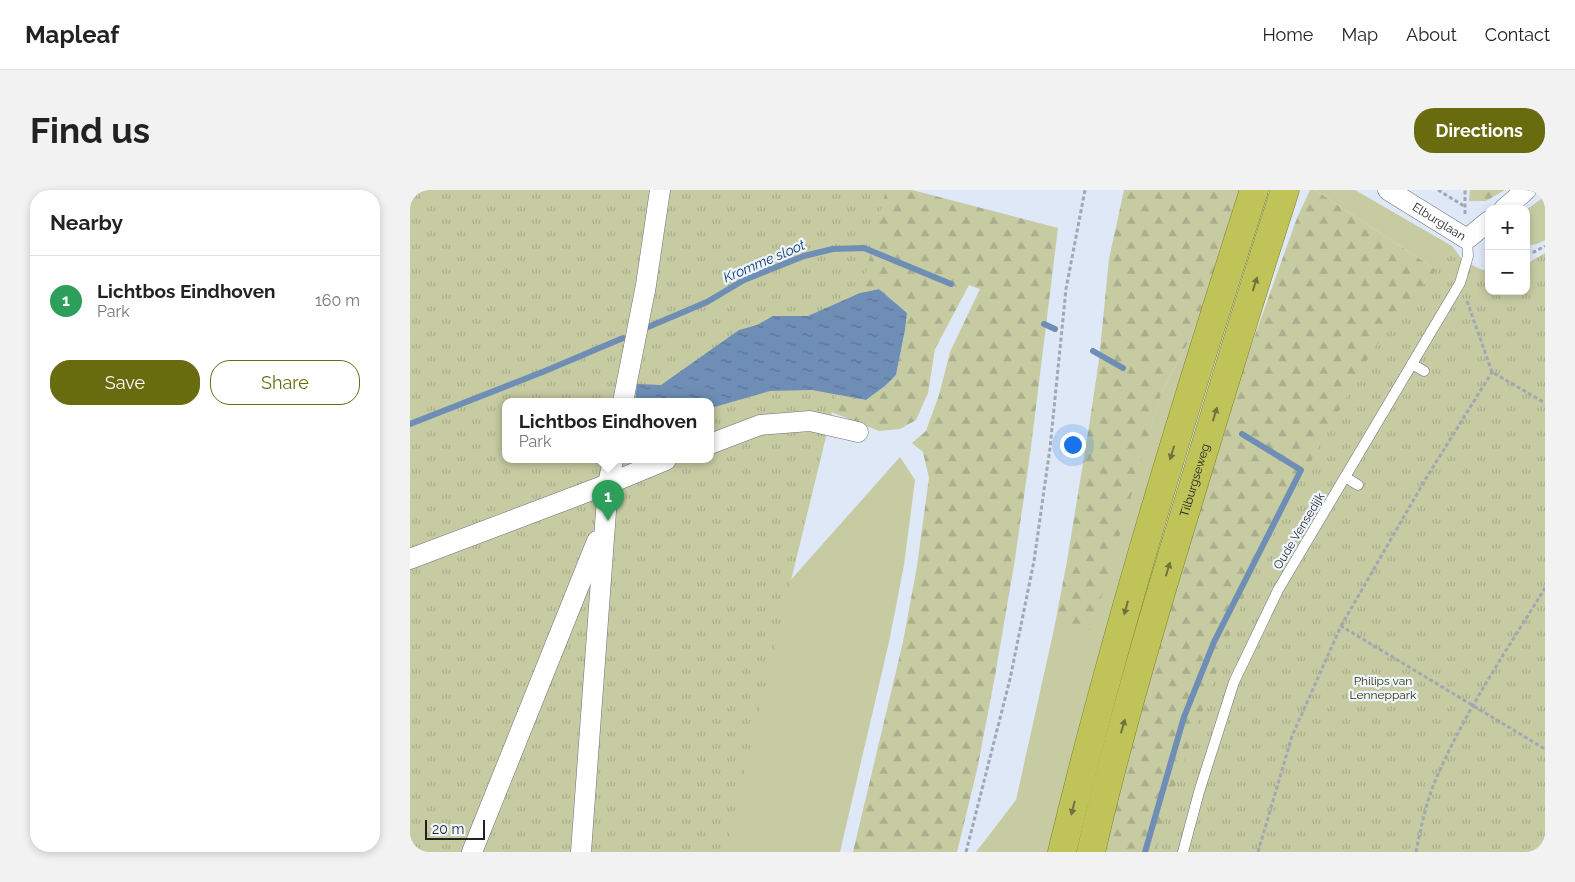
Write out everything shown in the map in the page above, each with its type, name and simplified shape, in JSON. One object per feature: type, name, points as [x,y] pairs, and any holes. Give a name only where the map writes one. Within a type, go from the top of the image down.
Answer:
[{"type":"highway","points":[[1062,852],[1083,764],[1131,588],[1254,190]]},
{"type":"highway","name":"Tilburgseweg","points":[[1091,852],[1110,772],[1167,572],[1284,190]]},
{"type":"street","points":[[624,398],[646,285],[660,190]]},
{"type":"street","name":"Elburglaan","points":[[1388,190],[1467,239],[1485,224]]},
{"type":"street","points":[[1509,205],[1526,190]]},
{"type":"street","points":[[714,443],[760,426],[810,421],[858,432]]},
{"type":"street","points":[[581,852],[605,521],[608,484],[612,463]]},
{"type":"street","points":[[410,559],[659,463]]},
{"type":"street","points":[[472,852],[605,521]]},
{"type":"lane","name":"Oude Vensedijk","points":[[1183,852],[1199,792],[1234,682],[1278,590],[1460,283],[1468,256],[1467,239]]},
{"type":"lane","points":[[1412,364],[1424,371]]},
{"type":"lane","points":[[1345,477],[1358,485]]},
{"type":"path","points":[[966,852],[1010,679],[1034,561],[1050,448],[1066,290],[1084,190]]},
{"type":"path","points":[[1438,190],[1464,206]]},
{"type":"path","points":[[1530,252],[1534,252],[1545,246]]},
{"type":"path","points":[[1460,283],[1492,372],[1545,403]]},
{"type":"path","points":[[1258,852],[1292,736],[1341,626],[1425,480],[1492,372]]},
{"type":"path","points":[[1416,852],[1435,780],[1473,706],[1545,588]]},
{"type":"path","points":[[1341,626],[1545,749]]},
{"type":"green space","points":[[410,190],[886,190],[725,852],[410,852]]},
{"type":"green space","points":[[678,190],[912,190],[1058,228],[1015,559],[977,770],[957,852],[853,852],[903,642],[917,566],[929,478],[923,452],[912,443],[926,431],[939,395],[950,352],[980,289],[969,285],[935,349],[928,393],[916,420],[900,429],[879,431],[811,404],[812,390],[866,400],[885,386],[896,375],[907,313],[879,289],[860,293]]},
{"type":"green space","points":[[1124,190],[1240,190],[1206,308],[1161,394],[1092,630],[1054,629],[1067,561],[1099,360],[1109,259]]},
{"type":"green space","points":[[1310,190],[1315,190],[1450,279],[1166,852],[1104,852],[1149,680],[1221,430],[1297,218]]},
{"type":"green space","points":[[1315,190],[1355,190],[1452,246],[1461,258],[1458,268],[1450,279]]},
{"type":"green space","points":[[1470,190],[1505,190],[1486,201],[1469,201]]},
{"type":"green space","points":[[1545,196],[1545,240],[1530,245],[1530,207]]},
{"type":"green space","name":"Philips van Lenneppark","points":[[1449,253],[1482,270],[1485,270],[1485,295],[1530,295],[1530,262],[1545,253],[1545,852],[1156,852],[1163,819],[1259,555],[1372,351]]},
{"type":"green space","points":[[1206,308],[1053,852],[976,852],[1016,800],[1054,629],[1066,629],[1127,508],[1161,394]]},
{"type":"green space","points":[[900,457],[915,480],[904,565],[889,642],[840,852],[646,852],[693,690]]},
{"type":"water","points":[[879,289],[907,313],[896,375],[866,400],[812,390],[770,391],[714,407],[714,398],[635,398],[637,384],[661,385],[739,330],[757,325],[773,316],[808,316],[860,293]]},
{"type":"waterway","name":"Kromme sloot","points":[[648,327],[707,302],[744,280],[804,256],[833,249],[864,248],[951,284]]},
{"type":"waterway","name":"Kromme sloot","points":[[1044,324],[1055,329]]},
{"type":"waterway","name":"Kromme sloot","points":[[410,424],[623,338]]},
{"type":"waterway","points":[[1093,351],[1123,368]]},
{"type":"waterway","points":[[1145,852],[1184,717],[1214,642],[1301,470],[1242,434]]},
{"type":"place","name":"Lichtbos Eindhoven","points":[[608,521]]}]
